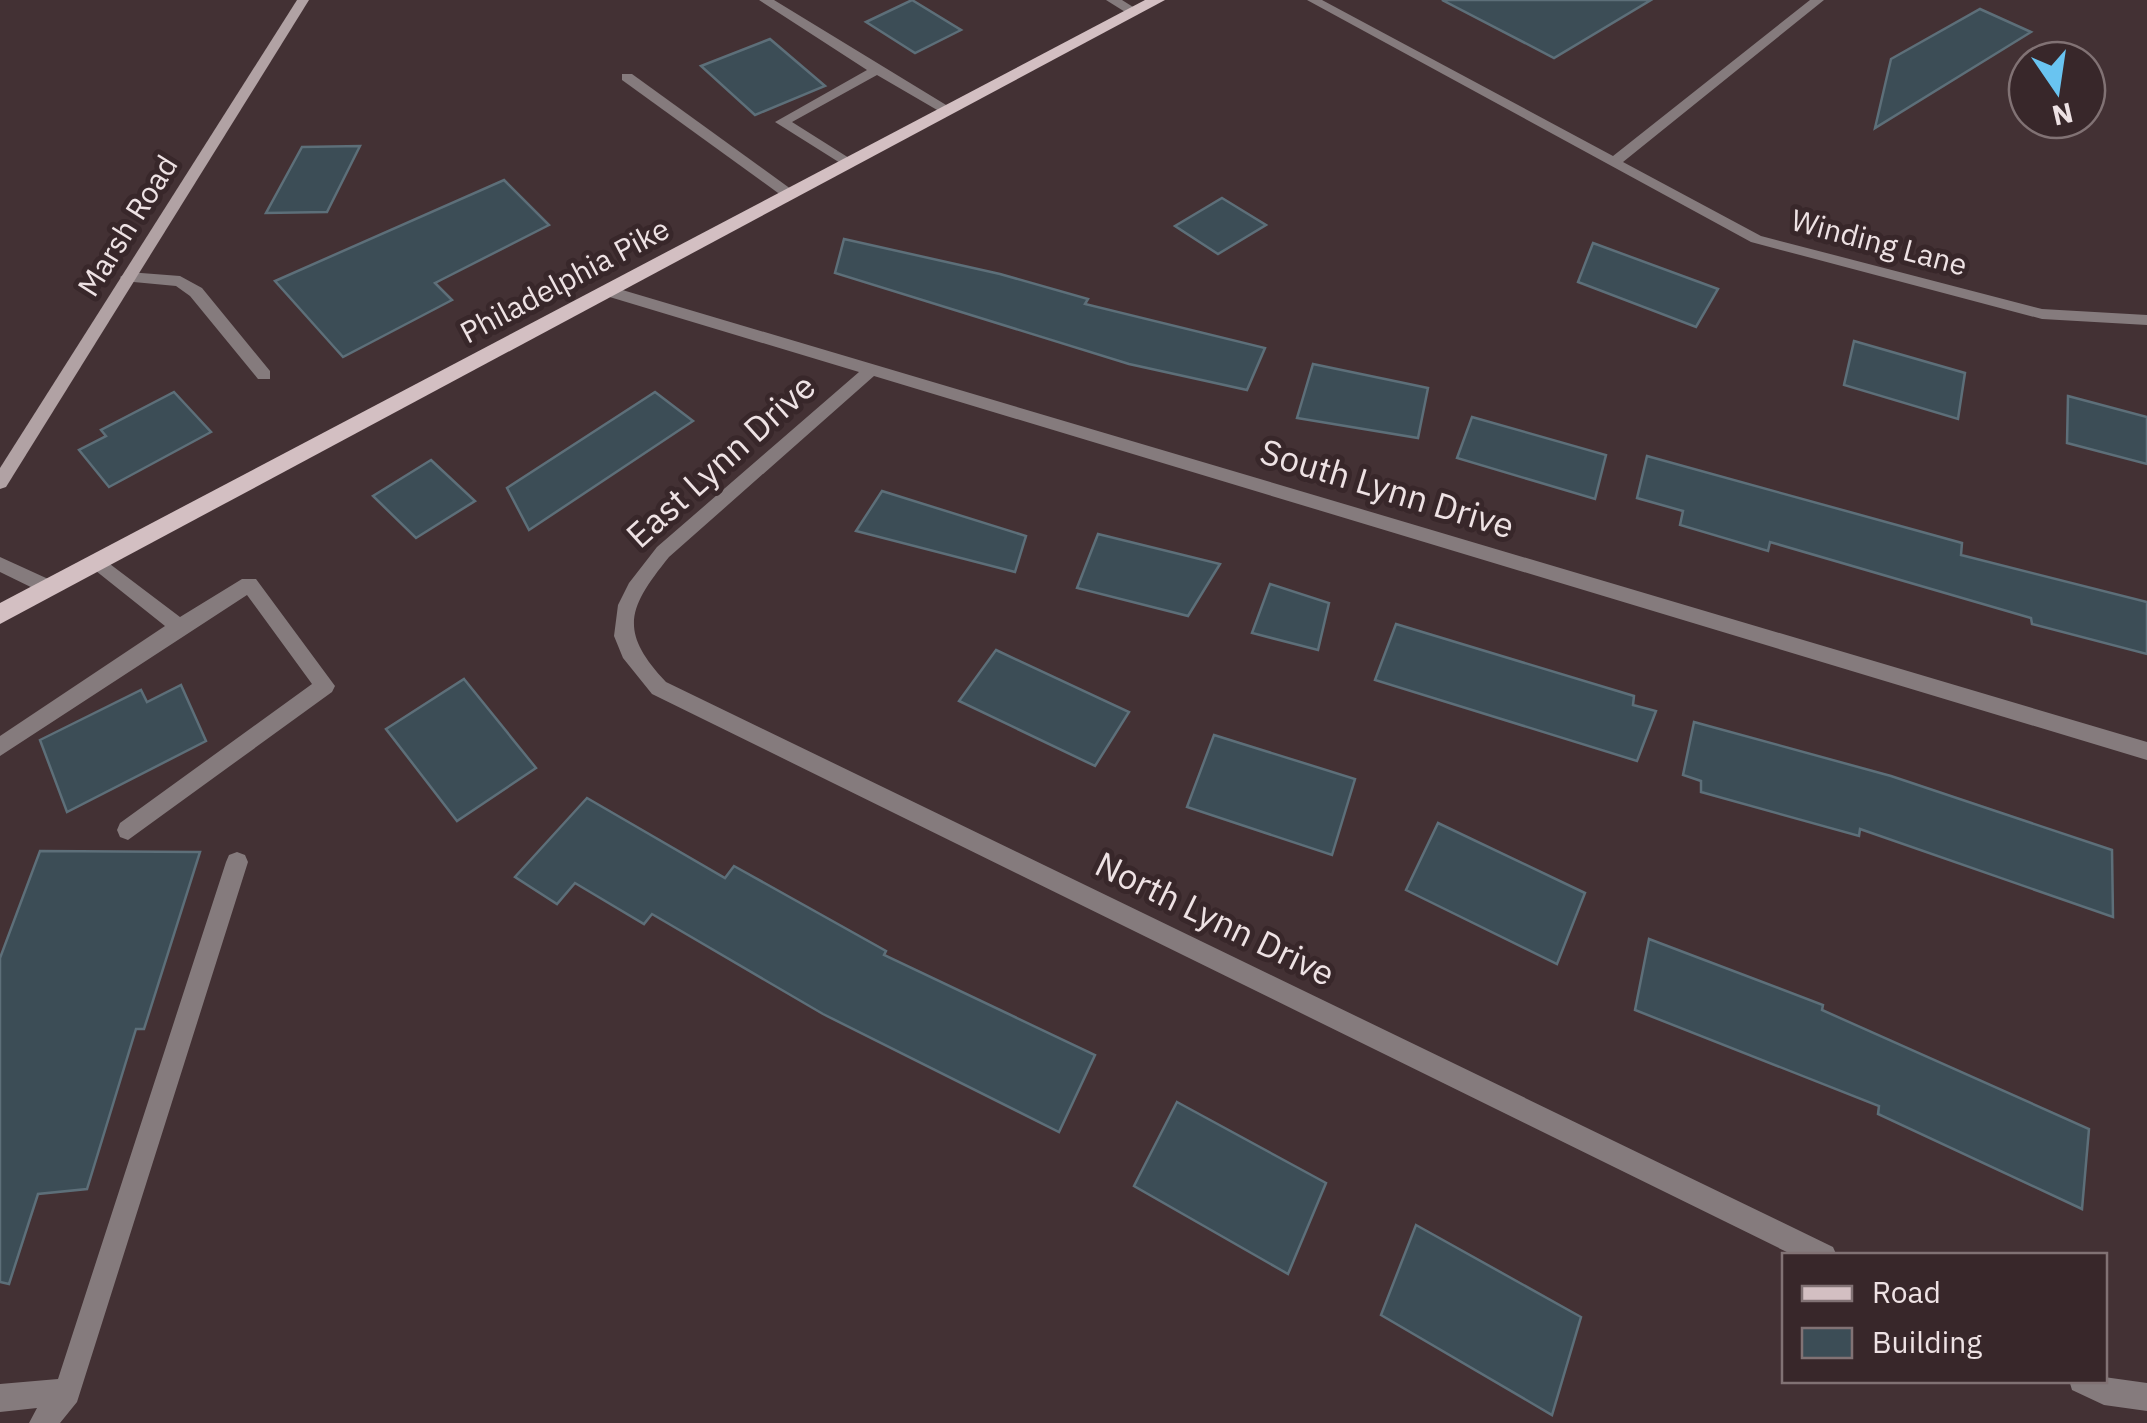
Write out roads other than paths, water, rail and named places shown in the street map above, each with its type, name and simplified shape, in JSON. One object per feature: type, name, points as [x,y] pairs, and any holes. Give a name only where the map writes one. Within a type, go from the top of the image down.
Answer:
[{"type":"main road","name":"Marsh Road","points":[[0,482],[302,0]]},
{"type":"main road","name":"Philadelphia Pike","points":[[0,614],[1157,0]]},
{"type":"street","points":[[765,0],[950,111]]},
{"type":"street","points":[[1112,0],[1135,12]]},
{"type":"street","name":"Winding Lane","points":[[1313,0],[1756,239],[2042,314],[2147,320]]},
{"type":"street","points":[[1614,162],[1818,0]]},
{"type":"street","points":[[850,163],[782,122],[877,70]]},
{"type":"street","points":[[627,77],[790,195]]},
{"type":"street","points":[[128,276],[180,281],[196,292],[264,376]]},
{"type":"street","name":"South Lynn Drive","points":[[609,291],[2147,751]]},
{"type":"street","name":"East Lynn Drive","points":[[624,608],[662,552],[872,369]]},
{"type":"street","points":[[98,562],[179,627]]},
{"type":"street","points":[[0,564],[50,588]]},
{"type":"street","points":[[0,746],[249,584],[326,686],[128,830]]},
{"type":"street","name":"North Lynn Drive","points":[[624,608],[623,634],[631,661],[659,688],[702,712],[1818,1253]]},
{"type":"street","points":[[43,1423],[68,1392],[237,862]]},
{"type":"street","points":[[2088,1383],[2104,1391],[2147,1397]]},
{"type":"street","points":[[0,1398],[68,1392]]}]
